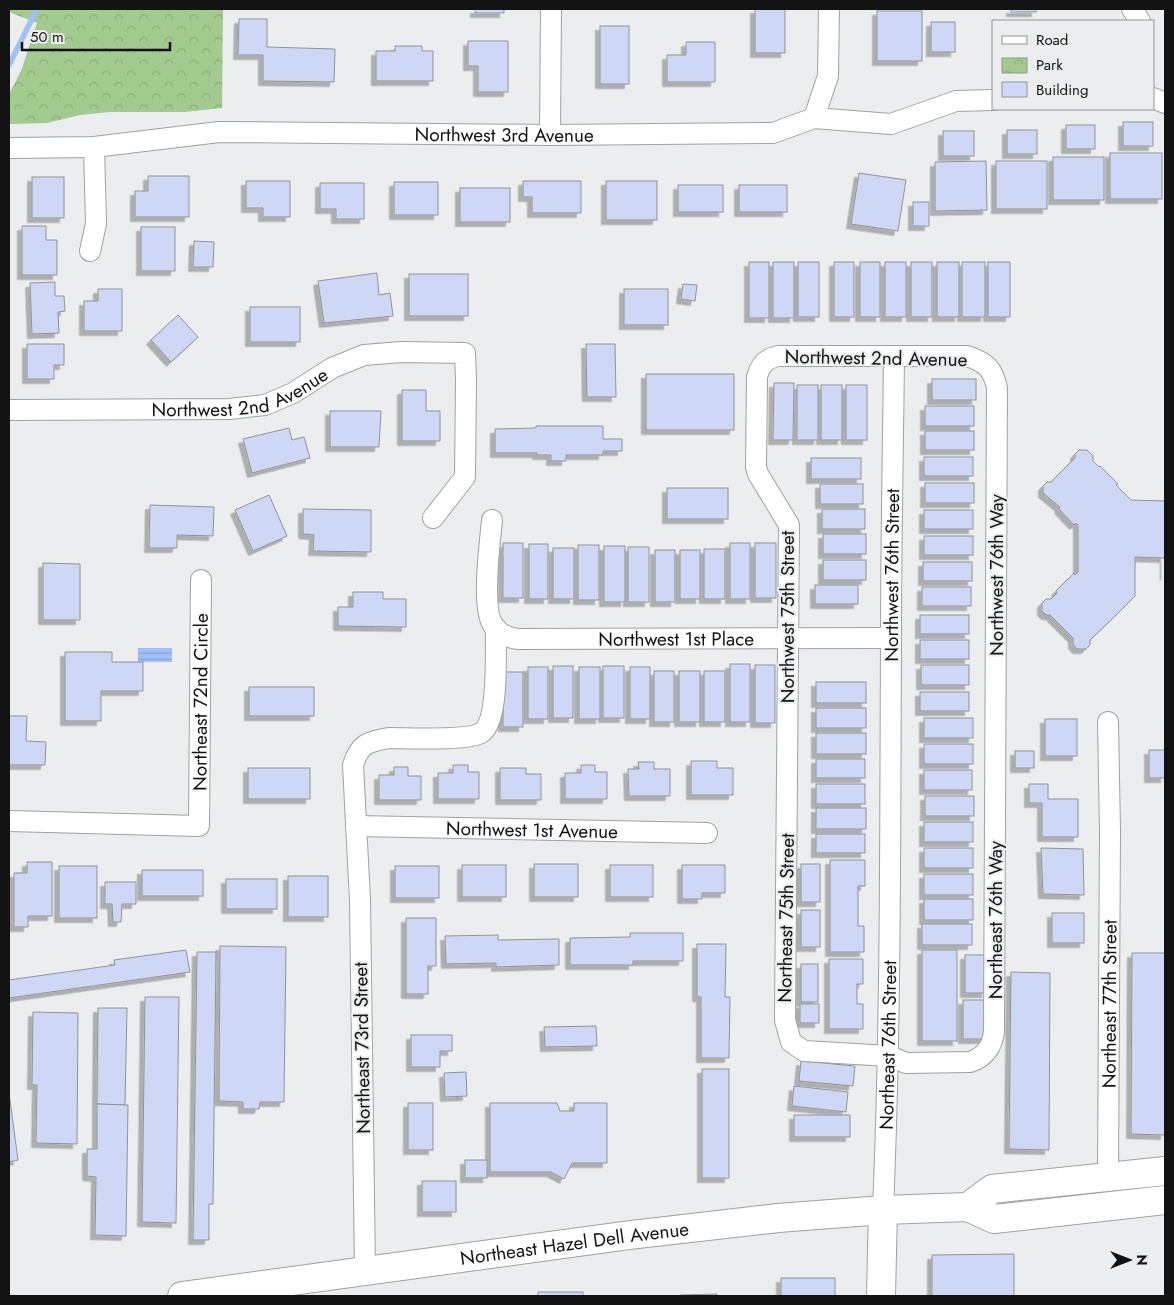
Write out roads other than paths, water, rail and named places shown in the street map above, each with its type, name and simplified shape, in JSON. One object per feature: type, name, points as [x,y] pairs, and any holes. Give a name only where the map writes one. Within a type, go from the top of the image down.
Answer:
[{"type":"main road","points":[[968,1207],[992,1189],[1165,1171]]},
{"type":"main road","name":"Northeast Hazel Dell Avenue","points":[[182,1296],[273,1290],[365,1271],[679,1229],[778,1218],[883,1210],[968,1207],[994,1219],[1165,1200]]},
{"type":"main road","name":"Northeast 76th Street","points":[[881,1296],[883,1210]]},
{"type":"street","points":[[550,135],[551,9]]},
{"type":"street","points":[[814,118],[828,76],[829,9]]},
{"type":"street","points":[[1132,9],[1139,20]]},
{"type":"street","name":"Northwest 3rd Avenue","points":[[9,148],[94,146],[218,132],[550,135],[773,133],[814,118],[891,124],[956,101],[992,100]]},
{"type":"street","points":[[90,251],[96,224],[94,146]]},
{"type":"street","name":"Northwest 2nd Avenue","points":[[9,410],[229,408],[265,405],[293,393],[332,368],[364,355],[402,352],[465,353],[465,478],[433,518]]},
{"type":"street","name":"Northwest 2nd Avenue","points":[[765,362],[779,356],[967,356],[978,359],[988,366]]},
{"type":"street","name":"Northwest 76th Street","points":[[891,794],[894,357]]},
{"type":"street","name":"Northwest 75th Street","points":[[765,362],[759,369],[757,378],[756,467],[758,474],[789,525],[787,793]]},
{"type":"street","name":"Northwest 76th Way","points":[[988,366],[994,376],[997,388],[996,786]]},
{"type":"street","points":[[492,520],[487,579],[488,609],[490,619],[496,628]]},
{"type":"street","name":"Northeast 72nd Circle","points":[[9,821],[198,826],[201,580]]},
{"type":"street","name":"Northwest 1st Place","points":[[496,628],[503,635],[520,640],[891,638]]},
{"type":"street","name":"Northeast 73rd Street","points":[[365,1271],[360,900],[353,765],[362,746],[376,740],[389,738],[466,737],[474,736],[486,729],[494,707],[496,628]]},
{"type":"street","name":"Northeast 77th Street","points":[[1108,722],[1110,831],[1108,1176]]},
{"type":"street","name":"Northeast 76th Way","points":[[889,1056],[906,1063],[967,1062],[977,1059],[991,1045],[994,1032],[996,786]]},
{"type":"street","name":"Northeast 75th Street","points":[[787,793],[785,1020],[791,1042],[804,1051],[889,1056]]},
{"type":"street","name":"Northeast 76th Street","points":[[883,1210],[889,1056],[891,794]]},
{"type":"street","name":"Northwest 1st Avenue","points":[[356,826],[707,833]]},
{"type":"water","points":[[138,648],[172,648],[172,662],[138,662]]},
{"type":"waterway","points":[[9,65],[37,9]]}]
